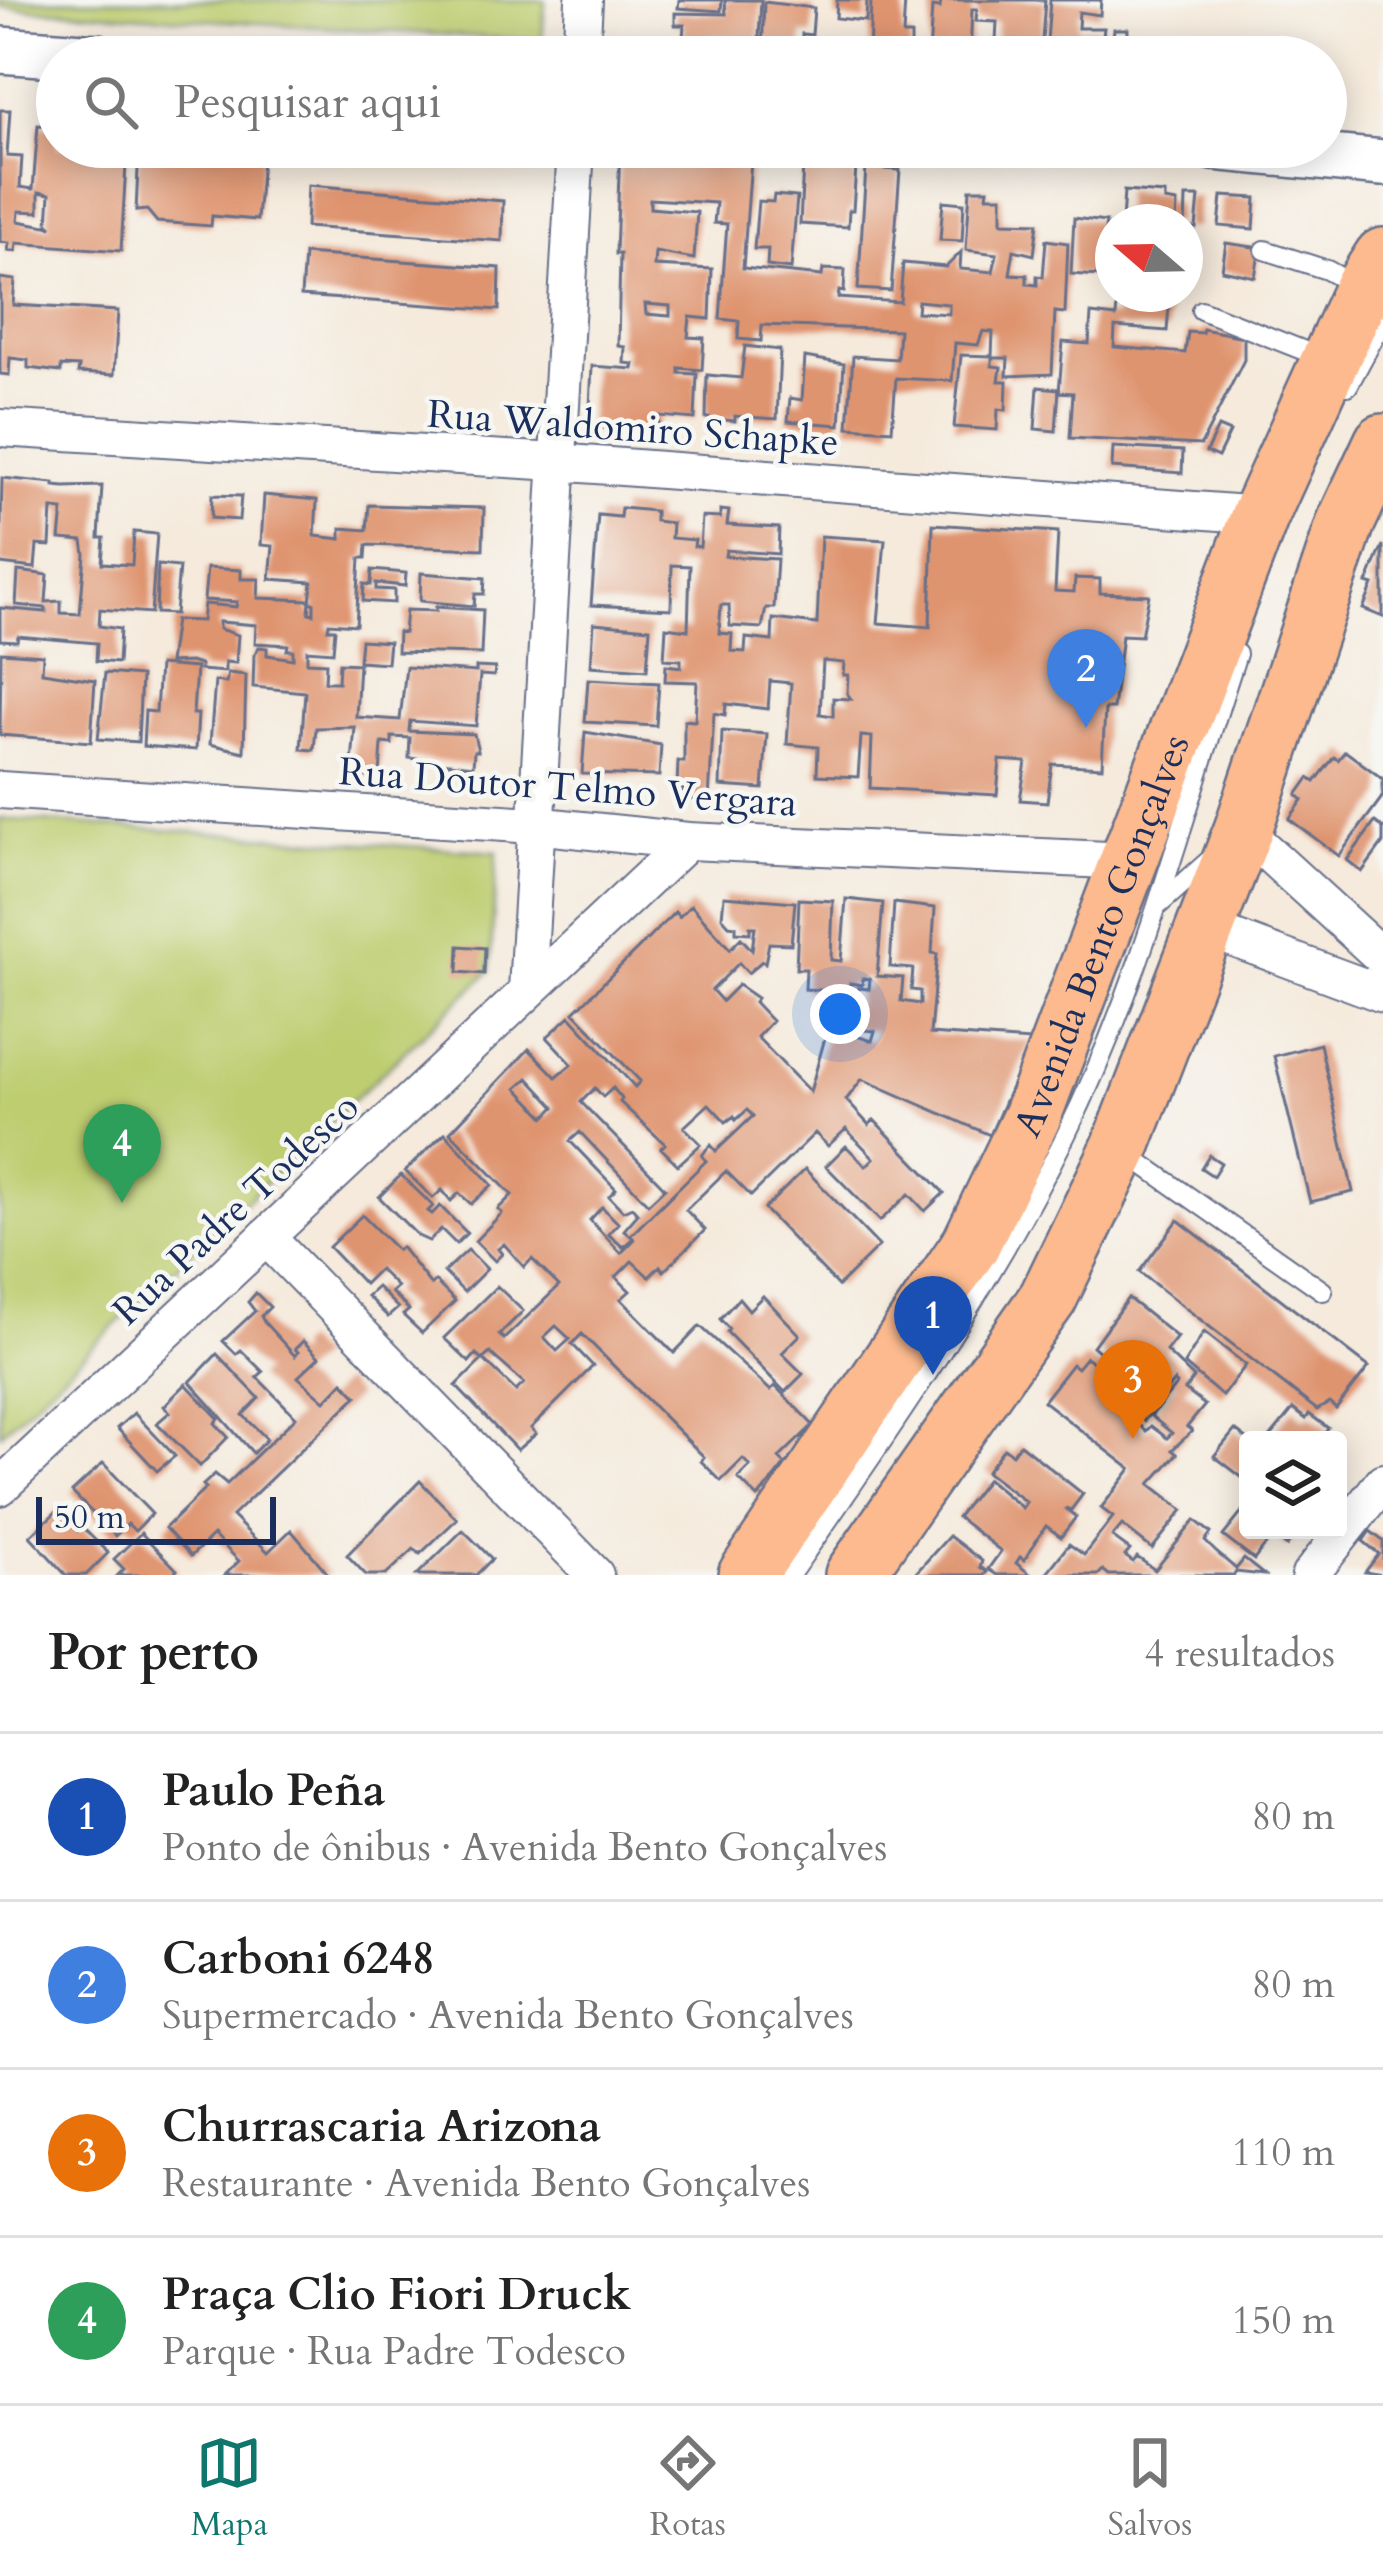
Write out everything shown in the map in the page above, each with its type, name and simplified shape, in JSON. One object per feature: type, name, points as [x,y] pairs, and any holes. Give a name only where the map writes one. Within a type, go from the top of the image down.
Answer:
[{"type":"main road","name":"Avenida Bento Gonçalves","points":[[854,1575],[1048,1298],[1120,1149],[1172,905],[1149,804],[1378,285]]},
{"type":"main road","name":"Avenida Bento Gonçalves","points":[[747,1575],[971,1244],[1032,1116],[1172,905],[1243,830],[1346,522],[1383,443]]},
{"type":"street","points":[[582,36],[584,0]]},
{"type":"street","points":[[0,50],[36,53]]},
{"type":"street","points":[[1347,160],[1383,163]]},
{"type":"street","points":[[527,990],[575,168]]},
{"type":"street","name":"Rua Waldomiro Schapke","points":[[0,428],[1280,503]]},
{"type":"street","name":"Rua Doutor Telmo Vergara","points":[[0,790],[534,825],[1172,905],[1383,994]]},
{"type":"street","points":[[1243,830],[1383,958]]},
{"type":"street","name":"Rua Padre Todesco","points":[[0,1487],[688,841]]},
{"type":"street","points":[[266,1237],[595,1575]]},
{"type":"street","points":[[1310,1575],[1383,1482]]},
{"type":"lane","points":[[1265,250],[1378,285]]},
{"type":"lane","points":[[1203,311],[1336,380]]},
{"type":"lane","points":[[790,1575],[999,1260],[1067,1133],[1146,948],[1172,905],[1188,803],[1246,627]]},
{"type":"lane","points":[[1120,1149],[1323,1291]]},
{"type":"green space","points":[[0,0],[545,0],[542,36],[462,36],[0,7]]},
{"type":"green space","points":[[0,819],[497,852],[490,971],[0,1434]]},
{"type":"building","points":[[679,0],[722,0],[721,11],[678,8]]},
{"type":"building","points":[[725,0],[761,0],[759,36],[683,36],[684,25],[675,25],[675,13],[726,14]]},
{"type":"building","points":[[837,0],[867,0],[866,21],[836,18]]},
{"type":"building","points":[[871,0],[905,0],[903,35],[911,36],[870,36]]},
{"type":"building","points":[[941,0],[1045,0],[1042,36],[996,36],[997,22],[976,21],[977,9],[972,9],[971,36],[930,36],[932,7],[940,8]]},
{"type":"building","points":[[1050,0],[1101,0],[1100,15],[1079,12],[1078,28],[1104,28],[1103,36],[1047,36]]},
{"type":"building","points":[[764,2],[814,8],[812,35],[763,36]]},
{"type":"building","points":[[1114,29],[1128,29],[1128,36],[1113,36]]},
{"type":"building","points":[[0,110],[10,110],[7,156],[22,157],[20,187],[33,189],[36,151],[36,168],[126,168],[121,251],[17,243],[16,251],[8,251],[9,243],[0,242]],"holes":[[[39,192],[50,194],[48,224],[52,227],[18,221],[19,211],[39,212]]]},
{"type":"building","points":[[138,168],[261,168],[257,220],[212,216],[211,226],[157,222],[147,210],[136,211]]},
{"type":"building","points":[[619,168],[750,168],[743,268],[822,276],[823,269],[845,270],[844,292],[839,291],[838,298],[900,302],[903,263],[946,267],[961,252],[960,269],[993,272],[997,254],[966,250],[970,189],[988,189],[987,196],[1002,196],[1002,222],[1038,223],[1034,255],[1014,250],[1010,274],[1027,275],[1027,284],[1037,285],[1037,276],[1043,277],[1046,240],[1068,243],[1065,313],[1055,312],[1052,374],[1007,376],[1008,358],[992,358],[992,366],[1001,367],[999,381],[1007,381],[1006,410],[998,409],[997,430],[954,427],[961,355],[992,356],[993,332],[983,331],[978,345],[955,343],[952,381],[896,378],[892,430],[848,427],[853,356],[897,359],[899,330],[762,325],[761,341],[738,339],[739,321],[720,319],[727,224],[714,223],[716,203],[650,199],[650,208],[697,212],[694,259],[655,252],[654,266],[712,269],[710,319],[690,317],[688,337],[704,338],[702,370],[679,368],[679,373],[697,374],[695,419],[659,416],[658,431],[589,427],[592,366],[633,369],[634,364],[624,363],[625,347],[618,346],[620,254],[616,254]],"holes":[[[918,301],[949,304],[949,314],[917,312]],[[645,304],[670,306],[670,316],[646,314]]]},
{"type":"building","points":[[803,168],[856,168],[848,227],[800,224]]},
{"type":"building","points":[[866,168],[900,170],[891,291],[858,289]]},
{"type":"building","points":[[308,185],[503,201],[502,241],[306,227]]},
{"type":"building","points":[[1124,191],[1165,194],[1165,201],[1177,203],[1177,204],[1123,204]]},
{"type":"building","points":[[774,195],[797,197],[791,269],[767,266],[768,249],[754,249],[758,201],[773,202]]},
{"type":"building","points":[[1222,196],[1256,198],[1254,229],[1219,226]]},
{"type":"building","points":[[943,201],[964,203],[962,241],[940,240]]},
{"type":"building","points":[[1074,218],[1095,221],[1095,276],[1071,274]]},
{"type":"building","points":[[1226,243],[1260,248],[1255,277],[1222,270]]},
{"type":"building","points":[[304,254],[500,268],[499,310],[301,296]]},
{"type":"building","points":[[0,278],[15,280],[13,305],[118,311],[114,375],[78,373],[79,367],[61,366],[61,372],[28,368],[28,360],[10,358],[9,375],[0,374]]},
{"type":"building","points":[[1116,312],[1169,312],[1167,331],[1115,327],[1114,347],[1185,353],[1188,332],[1202,333],[1203,329],[1244,337],[1244,360],[1201,445],[1070,438],[1073,393],[1059,392],[1063,342],[1089,344],[1091,314],[1116,317]]},
{"type":"building","points":[[745,346],[780,350],[777,419],[706,418],[707,375],[741,378]]},
{"type":"building","points":[[805,357],[844,364],[840,425],[788,421],[790,398],[802,400]]},
{"type":"building","points":[[1038,387],[1059,389],[1056,431],[1035,429]]},
{"type":"building","points":[[1218,427],[1230,432],[1218,457],[1206,452]]},
{"type":"building","points":[[1113,447],[1183,451],[1182,473],[1112,468]]},
{"type":"building","points":[[2,478],[64,487],[102,486],[102,563],[132,565],[134,532],[157,534],[151,613],[100,609],[99,626],[120,629],[118,663],[96,661],[97,643],[18,636],[17,641],[0,640],[0,608],[46,612],[46,608],[16,605],[18,571],[48,575],[46,602],[61,601],[61,613],[80,614],[85,554],[83,541],[60,539],[63,510],[52,509],[50,546],[37,545],[35,568],[0,564]]},
{"type":"building","points":[[212,495],[241,496],[239,520],[211,518]]},
{"type":"building","points":[[264,495],[317,500],[315,536],[341,539],[341,528],[367,530],[369,505],[484,508],[483,549],[367,545],[366,558],[360,558],[356,625],[329,623],[328,629],[335,629],[333,652],[307,650],[307,662],[326,663],[325,682],[338,682],[339,663],[359,664],[356,717],[400,720],[406,667],[476,672],[476,667],[495,668],[494,676],[480,675],[476,726],[410,721],[409,731],[474,734],[478,751],[474,751],[473,766],[409,758],[410,738],[392,737],[392,744],[382,743],[380,777],[351,775],[355,727],[316,728],[314,750],[301,749],[305,692],[253,687],[254,655],[259,647],[267,648],[267,655],[293,659],[293,650],[287,650],[288,645],[255,643],[256,625],[219,622],[219,629],[238,635],[236,663],[225,662],[225,672],[200,670],[200,665],[190,662],[169,663],[175,620],[202,621],[204,604],[236,607],[237,602],[204,600],[207,568],[241,570],[241,579],[259,579],[258,598],[310,600],[309,613],[314,614],[312,582],[270,579],[273,546],[261,545]]},
{"type":"building","points":[[621,508],[655,511],[655,521],[672,523],[671,538],[695,540],[694,546],[700,547],[702,517],[720,518],[720,510],[729,511],[727,525],[779,528],[778,554],[726,550],[725,556],[777,559],[774,608],[766,608],[762,628],[730,626],[729,605],[721,605],[719,633],[732,634],[731,651],[745,652],[746,638],[772,641],[773,619],[817,624],[821,536],[885,540],[878,623],[930,627],[933,524],[1058,532],[1055,591],[1074,592],[1075,578],[1100,579],[1100,593],[1149,595],[1141,636],[1122,635],[1113,709],[1105,709],[1102,767],[1052,764],[1047,802],[1020,800],[1026,762],[1000,760],[997,795],[870,788],[872,737],[861,736],[858,777],[817,775],[818,747],[787,744],[791,683],[770,681],[768,709],[726,704],[725,715],[714,713],[709,800],[683,799],[683,788],[677,788],[678,761],[684,762],[684,720],[695,721],[697,682],[665,681],[666,665],[681,667],[681,660],[664,659],[666,627],[688,630],[690,566],[672,565],[671,609],[591,605],[598,515],[620,517]],"holes":[[[823,661],[844,663],[851,699],[833,698],[833,716],[820,714]]]},
{"type":"building","points":[[1383,545],[1383,617],[1363,609],[1373,585],[1367,583]]},
{"type":"building","points":[[158,565],[179,567],[175,614],[156,613]]},
{"type":"building","points":[[372,570],[406,573],[405,586],[376,583],[376,589],[394,590],[394,603],[363,601],[364,584],[371,585]]},
{"type":"building","points":[[421,573],[485,578],[484,594],[475,594],[474,606],[420,601]]},
{"type":"building","points":[[436,607],[483,610],[481,654],[397,652],[406,610],[436,611]]},
{"type":"building","points":[[594,623],[650,628],[647,670],[591,666]]},
{"type":"building","points":[[361,640],[389,642],[387,663],[359,661]]},
{"type":"building","points":[[1,652],[43,655],[42,672],[95,680],[91,742],[0,735]]},
{"type":"building","points":[[159,665],[196,668],[196,750],[143,746],[145,711],[156,712]]},
{"type":"building","points":[[105,673],[141,676],[138,742],[98,739]]},
{"type":"building","points":[[228,673],[246,675],[244,752],[210,744],[215,681],[226,683]]},
{"type":"building","points":[[588,679],[659,683],[656,726],[585,722]]},
{"type":"building","points":[[722,731],[767,734],[763,789],[720,786]]},
{"type":"building","points":[[585,732],[661,745],[659,776],[582,774]]},
{"type":"building","points":[[1345,751],[1383,779],[1383,796],[1339,856],[1289,819],[1303,800],[1297,795],[1309,778],[1315,782],[1334,757],[1338,760]]},
{"type":"building","points":[[1375,822],[1383,828],[1383,843],[1362,872],[1347,860]]},
{"type":"building","points":[[724,896],[795,902],[791,944],[769,943],[765,963],[748,973],[739,963],[712,990],[722,1001],[738,985],[757,998],[754,1002],[772,1021],[757,1037],[810,1092],[828,1027],[830,991],[805,989],[806,969],[796,969],[799,899],[833,901],[831,960],[841,961],[846,899],[883,903],[877,976],[903,978],[901,1001],[920,1004],[920,991],[911,990],[913,969],[890,967],[894,903],[935,908],[932,953],[937,954],[930,1034],[1031,1041],[990,1135],[862,1079],[846,1100],[869,1125],[874,1120],[944,1193],[925,1211],[909,1194],[880,1221],[826,1166],[846,1146],[866,1166],[874,1158],[846,1129],[828,1146],[815,1133],[751,1196],[726,1171],[686,1210],[705,1230],[664,1271],[660,1266],[649,1277],[632,1261],[616,1277],[630,1291],[621,1299],[674,1353],[700,1326],[770,1390],[775,1386],[813,1425],[779,1458],[785,1464],[758,1498],[738,1478],[750,1466],[743,1459],[721,1481],[701,1461],[704,1457],[582,1334],[572,1344],[593,1366],[531,1428],[536,1434],[517,1450],[456,1386],[482,1360],[476,1354],[469,1362],[444,1338],[497,1286],[523,1311],[499,1335],[504,1339],[559,1286],[532,1259],[524,1267],[504,1244],[495,1261],[475,1241],[512,1195],[450,1132],[529,1049],[556,1077],[572,1064],[547,1037],[570,1016],[635,1087],[640,1081],[574,1012],[675,912],[679,917],[691,905],[730,949],[741,938],[752,950],[755,927],[750,927],[750,933],[736,932],[736,926],[729,925],[722,917]],"holes":[[[863,978],[870,979],[869,989],[858,988],[857,1004],[848,1004],[850,983],[862,985]],[[828,1027],[875,1031],[872,1041]],[[528,1078],[555,1107],[545,1117],[517,1088]],[[595,1088],[603,1097],[613,1088],[620,1102],[665,1144],[661,1148],[678,1165],[701,1144],[684,1127],[709,1104],[726,1122],[747,1110],[753,1116],[716,1151],[711,1145],[706,1150],[702,1156],[706,1161],[633,1238],[624,1230],[638,1214],[632,1207],[623,1211],[609,1196],[616,1189],[570,1141],[580,1132],[648,1204],[665,1188],[581,1102]],[[602,1207],[618,1223],[608,1234],[623,1247],[634,1240],[621,1253],[590,1220]],[[556,1326],[570,1339],[557,1351],[544,1337]],[[490,1353],[524,1383],[516,1391],[483,1359]]]},
{"type":"building","points":[[459,946],[485,948],[484,974],[458,972]]},
{"type":"building","points":[[1320,1044],[1353,1192],[1310,1202],[1274,1056]]},
{"type":"building","points":[[445,1133],[492,1185],[471,1204],[459,1193],[451,1201],[442,1190],[433,1198],[405,1171]]},
{"type":"building","points":[[1209,1155],[1221,1163],[1213,1176],[1201,1168]]},
{"type":"building","points":[[805,1169],[879,1246],[838,1286],[764,1209]]},
{"type":"building","points":[[401,1175],[433,1206],[428,1211],[432,1214],[440,1206],[467,1233],[456,1244],[441,1229],[429,1241],[418,1236],[379,1197]]},
{"type":"building","points":[[362,1215],[397,1250],[401,1247],[431,1285],[435,1281],[455,1301],[422,1333],[403,1315],[409,1310],[391,1292],[397,1287],[379,1269],[364,1284],[329,1247]]},
{"type":"building","points":[[1178,1220],[1369,1367],[1336,1409],[1329,1403],[1317,1410],[1139,1272]]},
{"type":"building","points":[[468,1250],[487,1269],[464,1292],[444,1272]]},
{"type":"building","points":[[377,1287],[398,1308],[388,1317],[367,1296]]},
{"type":"building","points":[[256,1293],[270,1307],[261,1316],[264,1322],[295,1356],[303,1341],[319,1357],[298,1377],[325,1401],[343,1382],[357,1396],[232,1516],[268,1552],[291,1530],[329,1575],[225,1575],[239,1561],[213,1535],[191,1556],[165,1528],[215,1474],[227,1484],[296,1417],[257,1377],[263,1372],[241,1350],[236,1354],[223,1341],[255,1311],[248,1302]]},
{"type":"building","points":[[763,1296],[800,1335],[782,1353],[803,1374],[785,1392],[720,1319],[739,1298],[749,1310]]},
{"type":"building","points":[[1128,1298],[1177,1337],[1166,1351],[1194,1378],[1185,1390],[1205,1405],[1187,1427],[1192,1431],[1172,1450],[1177,1454],[1150,1484],[1183,1510],[1152,1549],[1122,1525],[1112,1537],[1130,1550],[1125,1556],[1133,1562],[1137,1557],[1155,1570],[1195,1520],[1211,1533],[1205,1541],[1236,1569],[1244,1559],[1264,1575],[1109,1575],[1103,1570],[1098,1575],[1045,1575],[1069,1544],[1084,1555],[1113,1517],[1101,1508],[1131,1469],[1043,1401],[1072,1364],[1077,1368],[1086,1357],[1107,1373],[1110,1368],[1156,1406],[1144,1421],[1134,1412],[1129,1417],[1146,1431],[1151,1426],[1167,1438],[1172,1433],[1151,1416],[1177,1384],[1174,1381],[1157,1402],[1093,1346]]},
{"type":"building","points":[[1204,1332],[1246,1365],[1222,1396],[1184,1364]]},
{"type":"building","points":[[217,1354],[259,1398],[243,1415],[267,1439],[253,1453],[190,1382]]},
{"type":"building","points":[[186,1384],[219,1419],[215,1423],[228,1437],[200,1466],[157,1423],[170,1412],[164,1406]]},
{"type":"building","points":[[1293,1409],[1328,1428],[1326,1431],[1275,1431]]},
{"type":"building","points":[[134,1413],[175,1456],[157,1471],[117,1428]]},
{"type":"building","points":[[1235,1430],[1239,1433],[1239,1475],[1214,1456]]},
{"type":"building","points":[[1020,1444],[1083,1494],[1071,1510],[1065,1508],[1076,1517],[1061,1537],[1046,1526],[1024,1560],[1020,1557],[1016,1563],[1031,1575],[997,1575],[988,1569],[1001,1551],[957,1517],[987,1479],[1022,1508],[1026,1502],[986,1472],[1004,1448],[1012,1454]]},
{"type":"building","points":[[103,1463],[152,1514],[135,1531],[128,1524],[115,1536],[72,1492]]},
{"type":"building","points":[[420,1481],[457,1519],[420,1554],[414,1549],[386,1575],[366,1575],[347,1555]]},
{"type":"building","points":[[58,1510],[108,1553],[86,1575],[66,1575],[30,1536]]},
{"type":"building","points":[[1239,1516],[1239,1539],[1270,1539],[1254,1560],[1223,1536]]},
{"type":"building","points":[[463,1530],[492,1559],[476,1575],[417,1575]]},
{"type":"building","points":[[1370,1531],[1383,1541],[1383,1575],[1365,1572],[1379,1554],[1363,1541]]},
{"type":"building","points":[[141,1533],[177,1570],[172,1575],[118,1575],[124,1569],[114,1559]]},
{"type":"building","points":[[949,1536],[982,1561],[980,1567],[987,1572],[914,1575]]},
{"type":"place","name":"Carboni 6248","points":[[1086,728]]},
{"type":"place","name":"Praça Clio Fiori Druck","points":[[122,1203]]},
{"type":"place","name":"Paulo Peña","points":[[933,1375]]},
{"type":"place","name":"Churrascaria Arizona","points":[[1133,1439]]}]
